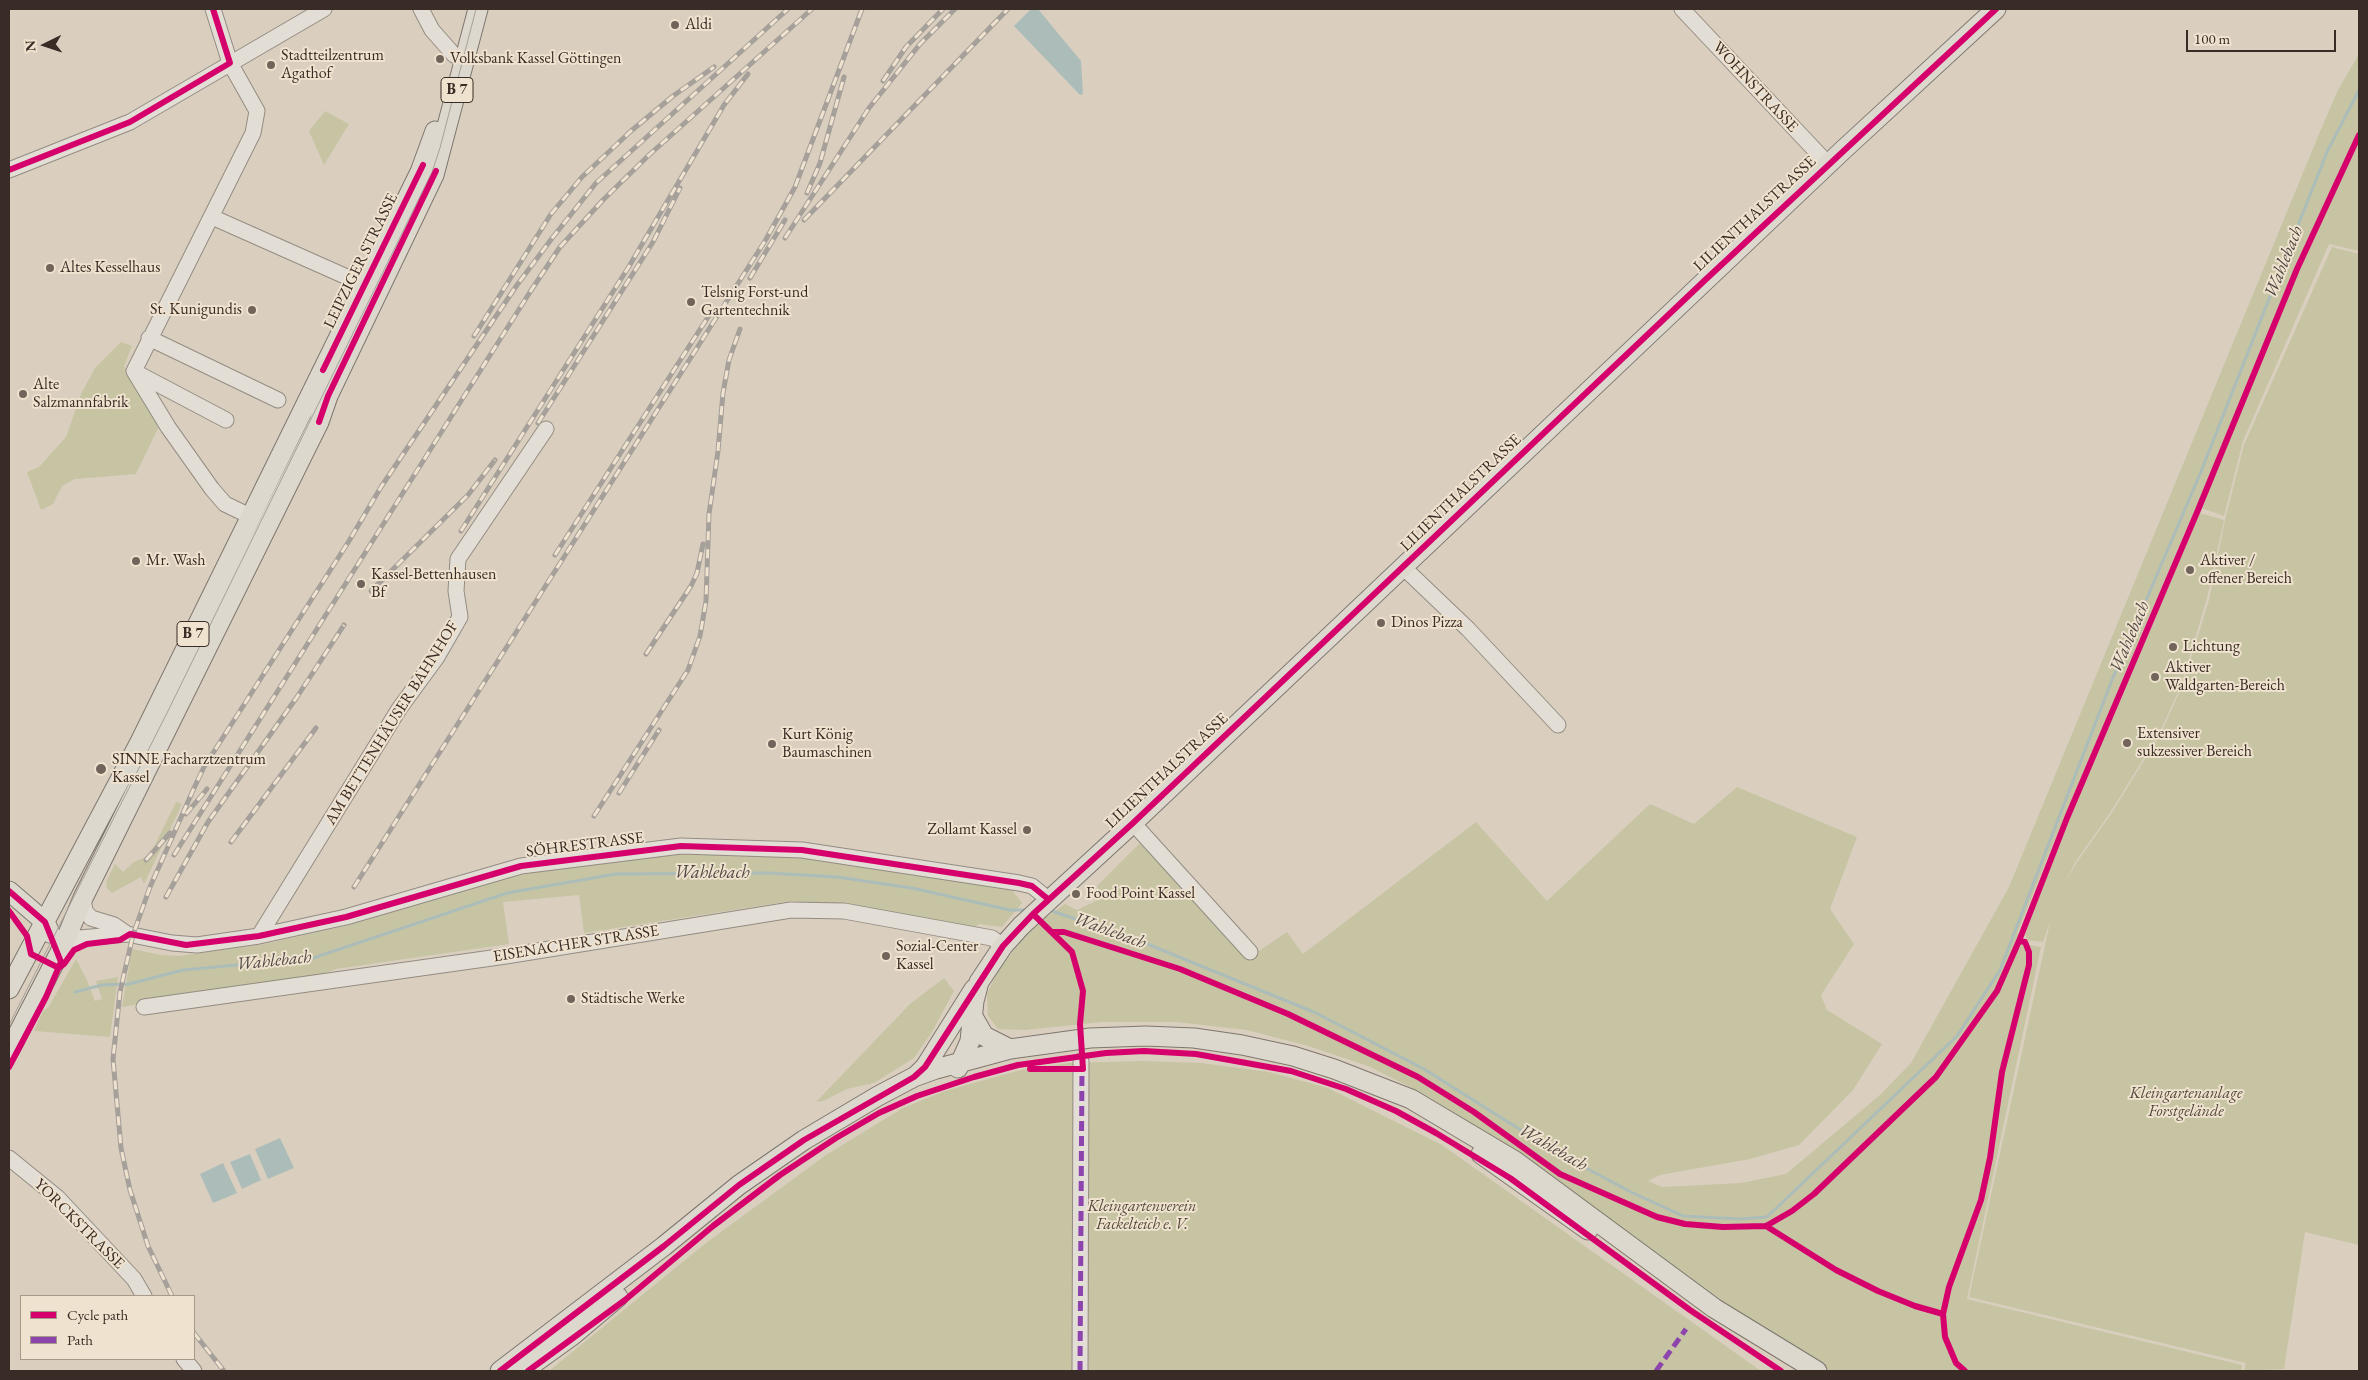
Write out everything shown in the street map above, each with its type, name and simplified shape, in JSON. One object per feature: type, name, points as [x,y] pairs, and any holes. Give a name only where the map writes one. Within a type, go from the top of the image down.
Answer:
[{"type":"main road","name":"LEIPZIGER STRASSE","points":[[9,1051],[53,942],[140,742],[250,516],[303,414],[427,157],[467,9]]},
{"type":"main road","name":"LEIPZIGER STRASSE","points":[[9,989],[53,942],[83,898],[318,422],[328,396],[434,175],[478,9]]},
{"type":"main road","name":"LILIENTHALSTRASSE","points":[[958,1068],[970,1041],[972,1015],[979,982],[1003,946],[1042,906],[1133,824],[1828,164],[1996,9]]},
{"type":"main road","points":[[9,891],[53,942],[83,898]]},
{"type":"main road","points":[[500,1371],[664,1246],[739,1185],[804,1140],[914,1077],[925,1067],[979,982]]},
{"type":"main road","points":[[972,1015],[984,1036],[1010,1050]]},
{"type":"main road","points":[[951,1024],[958,1068]]},
{"type":"main road","points":[[522,1371],[573,1335],[746,1194],[815,1144],[905,1092],[958,1068],[1010,1050],[1114,1036],[1194,1038],[1242,1045],[1293,1056],[1334,1069],[1411,1100],[1515,1161],[1714,1308],[1817,1371]]},
{"type":"main road","points":[[914,1077],[1038,1054],[1091,1047],[1133,1045],[1162,1045],[1229,1052],[1314,1071],[1413,1112],[1470,1146],[1674,1294],[1795,1371]]},
{"type":"street","points":[[134,371],[253,133],[257,111],[230,63],[213,9]]},
{"type":"street","points":[[9,170],[130,122],[324,9]]},
{"type":"street","points":[[421,9],[432,30],[454,55]]},
{"type":"street","name":"WOHNSTRASSE","points":[[1682,9],[1828,164]]},
{"type":"street","points":[[212,217],[365,285]]},
{"type":"street","points":[[149,338],[278,400]]},
{"type":"street","points":[[134,371],[172,434],[212,489],[225,504],[250,516]]},
{"type":"street","points":[[134,371],[226,420]]},
{"type":"street","name":"AM BETTENHÄUSER BAHNHOF","points":[[259,936],[399,709],[437,657],[460,617],[456,591],[458,560],[546,428]]},
{"type":"street","points":[[1403,567],[1468,629],[1558,725]]},
{"type":"street","name":"LILIENTHALSTRASSE","points":[[1133,824],[1250,952]]},
{"type":"street","name":"SÖHRESTRASSE","points":[[53,942],[128,934],[186,945],[259,936],[346,917],[521,866],[681,846],[802,850],[1020,883],[1032,886],[1042,906]]},
{"type":"street","name":"SÖHRESTRASSE","points":[[83,898],[85,911],[91,918],[114,925],[128,934]]},
{"type":"street","name":"EISENACHER STRASSE","points":[[144,1007],[496,958],[791,910],[844,911],[992,938],[1003,946]]},
{"type":"street","points":[[1080,1371],[1082,1061]]},
{"type":"street","name":"YORCKSTRASSE","points":[[9,1158],[57,1197],[134,1279],[143,1295]]},
{"type":"street","points":[[185,1360],[194,1371]]},
{"type":"green space","points":[[2359,54],[2359,251],[2329,244],[2243,441],[2224,516],[2196,506],[2051,849],[2018,932],[2018,936],[2023,944],[2041,947],[1967,1299],[2242,1365],[2241,1371],[1829,1371],[1782,1346],[1616,1229],[1486,1132],[1422,1093],[1368,1066],[1308,1046],[1247,1030],[1176,1022],[1102,1022],[1025,1030],[998,1029],[988,1016],[987,994],[997,972],[1032,927],[1065,904],[1077,910],[1102,898],[1097,886],[1143,840],[1253,955],[1287,932],[1303,954],[1476,822],[1547,901],[1650,804],[1694,824],[1737,787],[1857,837],[1830,909],[1854,944],[1821,995],[1827,1010],[1882,1044],[1853,1090],[1799,1145],[1750,1159],[1660,1175],[1648,1181],[1662,1187],[1741,1183],[1786,1174],[1881,1094],[1911,1063],[2009,887],[2319,134],[2338,90]]},
{"type":"green space","points":[[325,111],[349,124],[324,165],[309,131]]},
{"type":"green space","name":"Kleingartenanlage Forstgelände","points":[[2332,247],[2359,254],[2359,1245],[2305,1232],[2284,1369],[2244,1371],[2246,1363],[1969,1297],[2050,922],[2043,942],[2027,940],[2025,934],[2055,853],[2200,513],[2224,520],[2207,598],[2182,683],[2160,732],[2110,813],[2076,861],[2065,883],[2077,862],[2111,814],[2161,733],[2183,684],[2209,600],[2225,520],[2244,445]]},
{"type":"green space","points":[[121,342],[132,346],[124,366],[159,426],[136,474],[75,479],[62,486],[53,504],[41,510],[27,472],[39,467],[66,437],[81,394],[95,368]]},
{"type":"green space","points":[[176,802],[182,804],[144,884],[141,877],[112,893],[107,888],[106,882],[115,864],[123,872],[134,862],[150,855]]},
{"type":"green space","points":[[679,852],[800,855],[1011,889],[1022,903],[1002,927],[979,924],[974,928],[791,901],[584,933],[579,895],[503,902],[509,944],[336,969],[316,977],[122,1007],[132,949],[161,955],[179,956],[264,944],[349,925],[459,891],[537,871]]},
{"type":"green space","points":[[76,959],[95,1001],[102,999],[96,981],[118,977],[110,1037],[34,1031],[43,1011],[48,1008]]},
{"type":"green space","points":[[944,978],[954,991],[932,1032],[914,1058],[874,1083],[847,1089],[823,1101],[816,1102],[910,1004]]},
{"type":"green space","name":"Kleingartenverein Fackelteich e. V.","points":[[1142,1061],[1201,1063],[1269,1072],[1328,1088],[1442,1145],[1761,1371],[549,1371],[706,1243],[826,1155],[903,1108],[945,1091],[1021,1070],[1069,1063]]},
{"type":"shaded area","points":[[1031,9],[1038,9],[1081,61],[1083,94],[1080,95],[1014,26]]},
{"type":"shaded area","points":[[280,1138],[294,1168],[268,1179],[255,1149]]},
{"type":"shaded area","points":[[250,1154],[261,1180],[242,1189],[230,1162]]},
{"type":"shaded area","points":[[223,1163],[237,1193],[213,1203],[200,1174]]},
{"type":"waterway","name":"Wahlebach","points":[[1049,910],[1135,939],[1316,1013],[1424,1069],[1554,1151],[1631,1192],[1683,1216],[1740,1219],[1767,1217],[1957,1036],[2000,970],[2112,680],[2200,474],[2327,152],[2359,90]]},
{"type":"waterway","name":"Wahlebach","points":[[75,992],[102,985],[129,984],[183,970],[313,958],[507,893],[616,874],[768,873],[837,877],[912,888],[1010,910],[1028,910]]},
{"type":"tram line","points":[[9,1025],[168,711],[432,172],[476,9]]},
{"type":"railway","points":[[172,1295],[148,1246],[130,1190],[121,1148],[113,1059],[120,992],[133,935],[150,887],[204,767],[349,541],[381,487],[517,285],[553,237],[596,183],[788,9]]},
{"type":"railway","points":[[174,855],[560,247],[603,200],[649,155],[812,9]]},
{"type":"railway","points":[[354,887],[765,241],[795,187],[862,9]]},
{"type":"railway","points":[[883,81],[906,47],[943,9]]},
{"type":"railway","points":[[785,238],[869,108],[920,44],[955,9]]},
{"type":"railway","points":[[804,220],[1008,9]]},
{"type":"railway","points":[[474,336],[551,214],[582,177],[631,131],[673,96],[714,67]]},
{"type":"railway","points":[[461,531],[628,268],[724,105],[748,74]]},
{"type":"railway","points":[[807,193],[820,163],[844,77]]},
{"type":"railway","points":[[538,423],[653,242],[680,188]]},
{"type":"railway","points":[[750,278],[785,220]]},
{"type":"railway","points":[[555,555],[708,317]]},
{"type":"railway","points":[[594,816],[688,670],[700,636],[706,601],[709,514],[718,451],[723,393],[729,360],[740,329]]},
{"type":"railway","points":[[371,591],[468,495],[495,460]]},
{"type":"railway","points":[[646,654],[691,586],[697,573],[703,544]]},
{"type":"railway","points":[[166,897],[208,822],[297,697],[344,625]]},
{"type":"railway","points":[[231,842],[316,728]]},
{"type":"railway","points":[[619,793],[659,730]]},
{"type":"railway","points":[[186,814],[207,789]]},
{"type":"railway","points":[[146,860],[170,833]]},
{"type":"railway","points":[[195,1334],[224,1371]]},
{"type":"marked path","points":[[1080,1371],[1082,1066]]},
{"type":"marked path","points":[[1656,1371],[1686,1329]]},
{"type":"cycle path","points":[[9,170],[130,122],[230,63],[213,9]]},
{"type":"cycle path","points":[[500,1371],[664,1246],[739,1185],[804,1140],[914,1077],[925,1067],[1003,946],[1033,914],[1133,823],[1703,282],[1996,9]]},
{"type":"cycle path","points":[[1052,932],[1064,932],[1180,969],[1288,1014],[1418,1077],[1474,1112],[1560,1174],[1657,1217],[1685,1224],[1723,1227],[1766,1226],[1792,1211],[1814,1194],[1936,1077],[1997,991],[2019,941],[2067,818],[2198,510],[2297,269],[2359,135]]},
{"type":"cycle path","points":[[323,370],[423,165]]},
{"type":"cycle path","points":[[319,422],[328,396],[436,171]]},
{"type":"cycle path","points":[[59,968],[74,950],[87,944],[120,940],[130,934],[186,945],[259,936],[346,917],[521,866],[681,846],[802,850],[1019,883],[1032,886],[1048,899]]},
{"type":"cycle path","points":[[9,891],[45,922],[61,962],[46,997],[9,1067]]},
{"type":"cycle path","points":[[9,911],[27,936],[31,954],[59,968]]},
{"type":"cycle path","points":[[1030,1069],[1083,1069],[1080,1024],[1083,991],[1072,952],[1033,914]]},
{"type":"cycle path","points":[[1965,1371],[1956,1363],[1945,1337],[1943,1314],[1949,1287],[1981,1200],[1990,1158],[2002,1072],[2029,965],[2029,952],[2025,942],[2019,941]]},
{"type":"cycle path","points":[[528,1371],[625,1300],[713,1226],[780,1175],[836,1138],[879,1113],[917,1096],[1018,1065],[1106,1053],[1144,1051],[1196,1054],[1291,1071],[1346,1089],[1396,1111],[1510,1178],[1690,1310],[1781,1371]]},
{"type":"cycle path","points":[[1766,1226],[1836,1270],[1878,1291],[1915,1306],[1943,1314]]},
{"type":"place","name":"Aldi","points":[[675,25]]},
{"type":"place","name":"Volksbank Kassel Göttingen","points":[[440,59]]},
{"type":"place","name":"Stadtteilzentrum Agathof","points":[[271,65]]},
{"type":"place","name":"Altes Kesselhaus","points":[[50,268]]},
{"type":"place","name":"Telsnig Forst-und Gartentechnik","points":[[691,302]]},
{"type":"place","name":"St. Kunigundis","points":[[252,310]]},
{"type":"place","name":"Alte Salzmannfabrik","points":[[23,394]]},
{"type":"place","name":"Mr. Wash","points":[[136,561]]},
{"type":"place","name":"Aktiver / offener Bereich","points":[[2190,570]]},
{"type":"place","name":"Kassel-Bettenhausen Bf","points":[[361,584]]},
{"type":"place","name":"Dinos Pizza","points":[[1381,623]]},
{"type":"place","name":"Lichtung","points":[[2173,647]]},
{"type":"place","name":"Aktiver Waldgarten-Bereich","points":[[2155,677]]},
{"type":"place","name":"Extensiver sukzessiver Bereich","points":[[2127,743]]},
{"type":"place","name":"Kurt König Baumaschinen","points":[[772,744]]},
{"type":"place","name":"SINNE Facharztzentrum Kassel","points":[[101,769]]},
{"type":"place","name":"Zollamt Kassel","points":[[1027,830]]},
{"type":"place","name":"Food Point Kassel","points":[[1076,894]]},
{"type":"place","name":"Sozial-Center Kassel","points":[[886,956]]},
{"type":"place","name":"Städtische Werke","points":[[571,999]]}]
